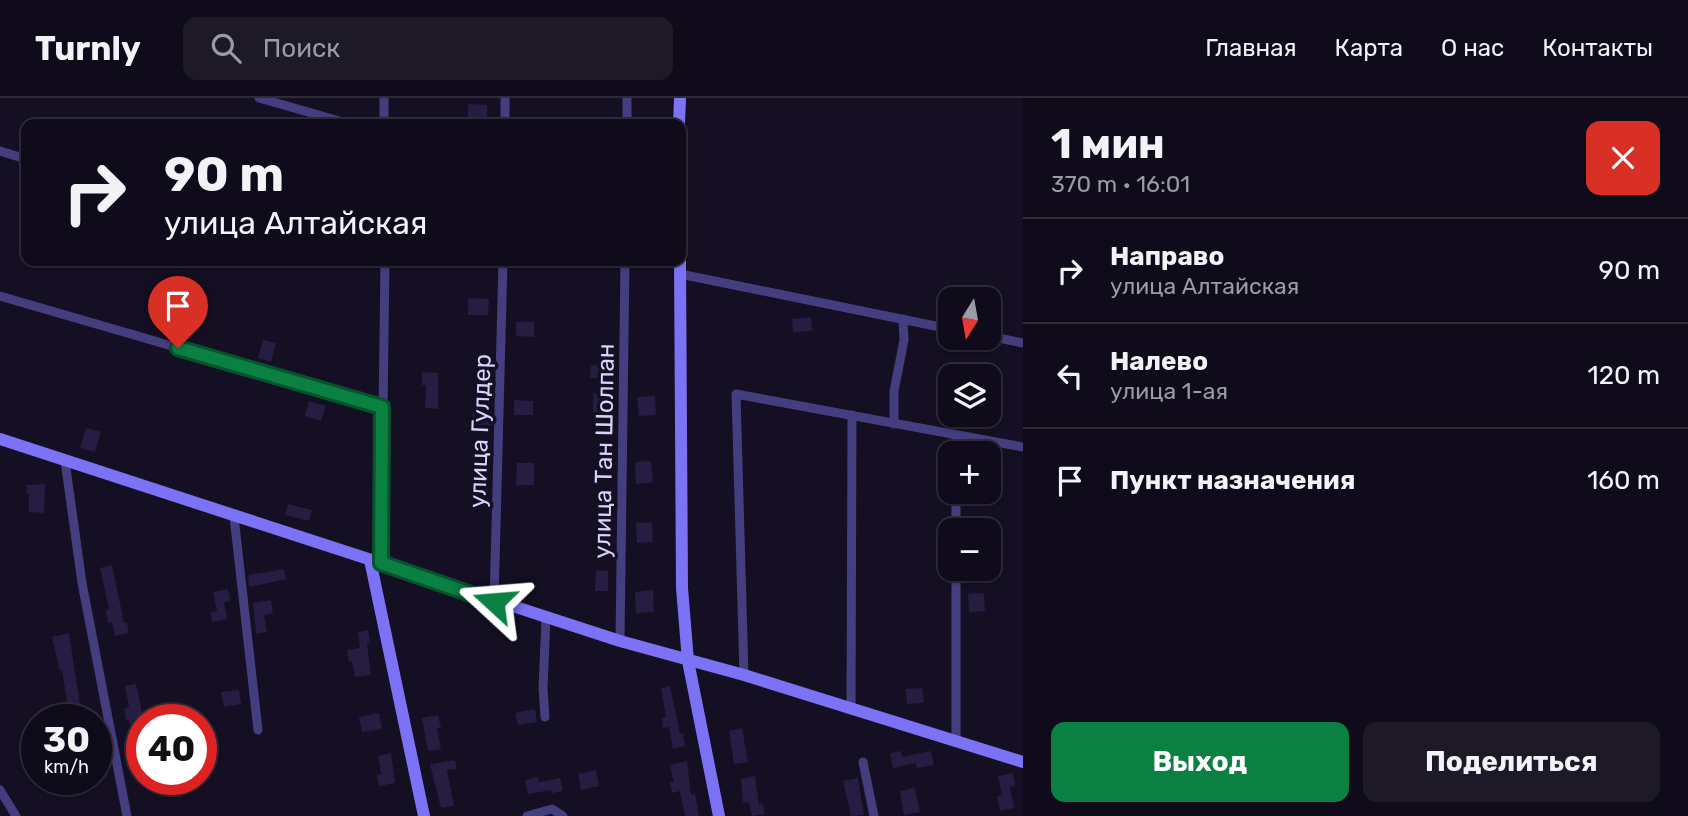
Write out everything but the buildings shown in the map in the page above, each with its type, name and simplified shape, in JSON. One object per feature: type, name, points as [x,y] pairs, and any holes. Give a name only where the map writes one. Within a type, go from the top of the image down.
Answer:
[{"type":"street","points":[[259,98],[332,119]]},
{"type":"street","points":[[384,98],[384,119]]},
{"type":"street","points":[[505,98],[505,119]]},
{"type":"street","points":[[627,98],[627,119]]},
{"type":"street","points":[[680,98],[680,119]]},
{"type":"street","points":[[0,151],[21,157]]},
{"type":"street","points":[[385,266],[376,561],[424,816]]},
{"type":"street","name":"улица Гулдер","points":[[494,602],[503,266]]},
{"type":"street","name":"улица Тан Шолпан","points":[[620,641],[625,266]]},
{"type":"street","points":[[680,266],[682,588],[688,661],[719,816]]},
{"type":"street","points":[[680,274],[938,326]]},
{"type":"street","points":[[0,296],[382,407]]},
{"type":"street","points":[[894,424],[894,391],[904,340],[903,319]]},
{"type":"street","points":[[1001,339],[1023,343]]},
{"type":"street","points":[[744,675],[736,394],[1023,447]]},
{"type":"street","points":[[851,710],[852,415]]},
{"type":"street","points":[[956,435],[956,441]]},
{"type":"street","points":[[0,439],[494,602],[688,661],[744,675],[1023,762]]},
{"type":"street","points":[[65,461],[82,583],[127,816]]},
{"type":"street","points":[[234,517],[258,730]]},
{"type":"street","points":[[956,581],[956,741]]},
{"type":"street","points":[[545,717],[543,688],[546,618]]},
{"type":"street","points":[[863,762],[874,816]]},
{"type":"street","points":[[0,790],[16,816]]},
{"type":"street","points":[[527,816],[552,809],[564,816]]},
{"type":"route","points":[[178,348],[382,407],[381,563],[494,602]]}]
